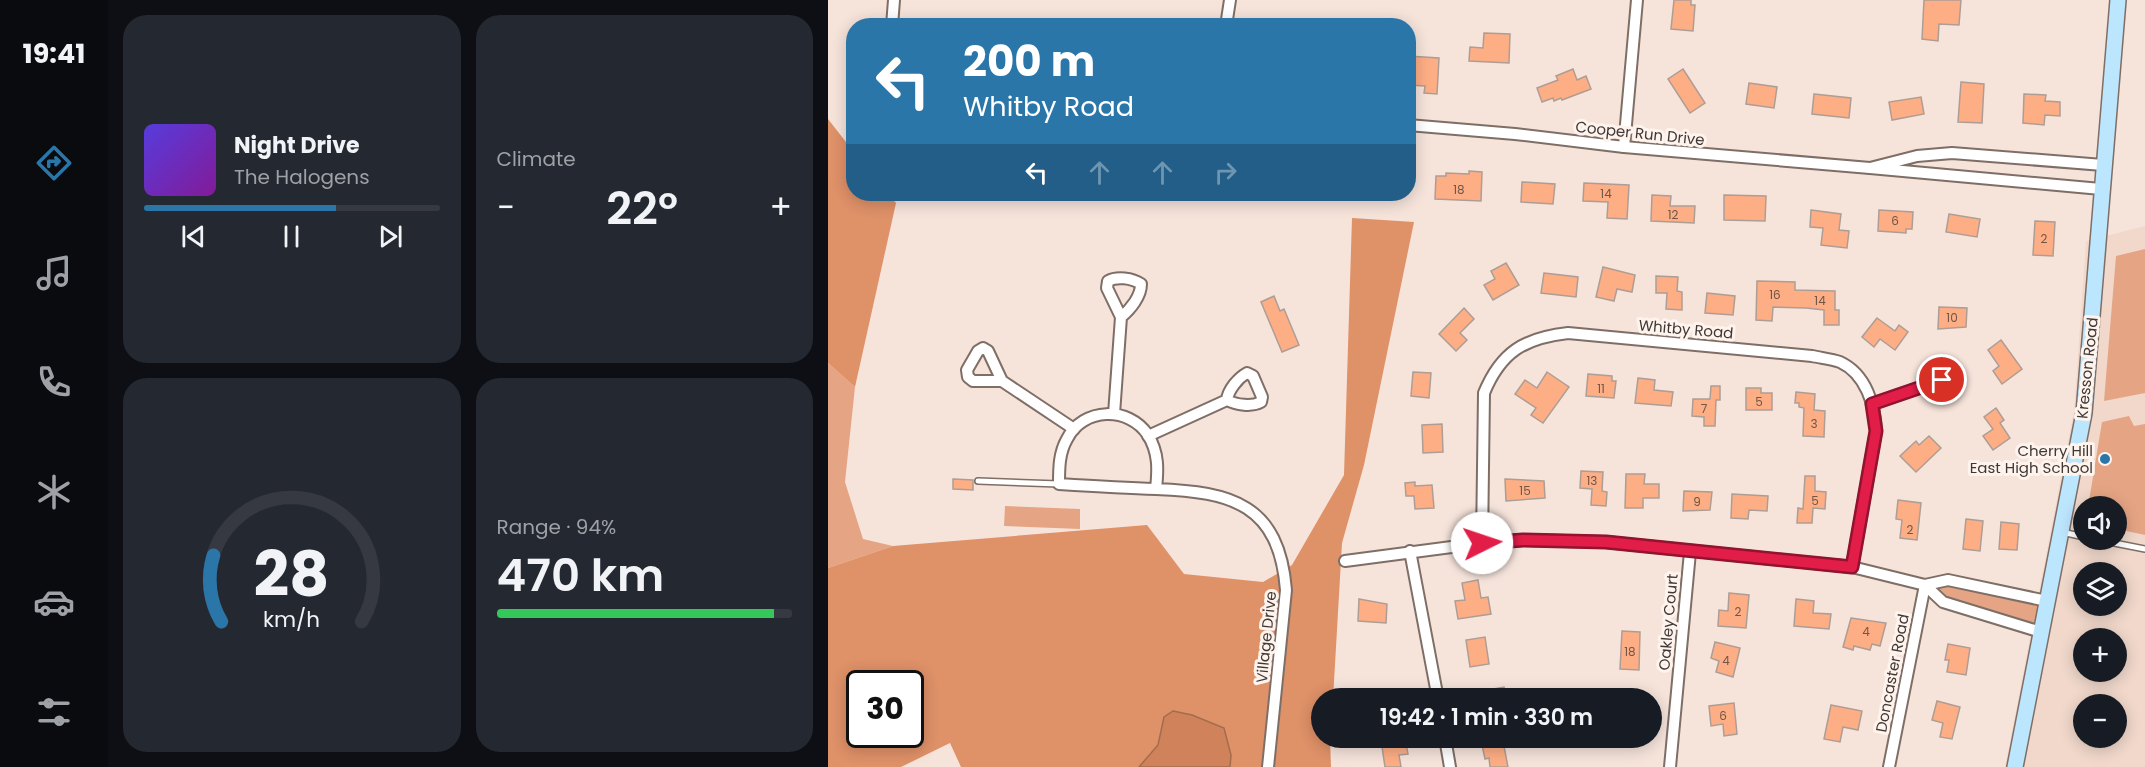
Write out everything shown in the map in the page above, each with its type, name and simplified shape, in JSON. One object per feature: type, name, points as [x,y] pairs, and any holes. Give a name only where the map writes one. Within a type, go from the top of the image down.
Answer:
[{"type":"street","points":[[893,18],[894,0]]},
{"type":"street","points":[[1227,18],[1230,0]]},
{"type":"street","points":[[1624,147],[1636,0]]},
{"type":"street","name":"Kresson Road","points":[[2015,767],[2084,413],[2118,0]]},
{"type":"street","name":"Cooper Run Drive","points":[[1416,125],[1624,147],[2101,189]]},
{"type":"street","name":"Cooper Run Drive","points":[[1869,168],[1917,156],[1952,153],[2103,165]]},
{"type":"street","points":[[1114,414],[1121,317]]},
{"type":"street","name":"Whitby Road","points":[[1482,543],[1484,393],[1491,376],[1506,356],[1527,342],[1568,333],[1812,356],[1839,362],[1852,370],[1867,390],[1872,404],[1876,431],[1852,567]]},
{"type":"street","points":[[1872,404],[1942,380]]},
{"type":"street","points":[[1002,381],[1074,429]]},
{"type":"street","points":[[1148,436],[1227,400]]},
{"type":"street","points":[[1059,484],[1061,453],[1074,429],[1093,416],[1114,414],[1137,424],[1148,436],[1157,458],[1156,489]]},
{"type":"street","name":"Village Drive","points":[[1059,484],[1194,490],[1227,497],[1248,507],[1263,522],[1276,542],[1284,568],[1286,590],[1268,767]]},
{"type":"street","points":[[1345,561],[1410,551],[1523,540],[1606,542],[1852,567],[1924,585],[1947,580],[2047,601]]},
{"type":"street","points":[[1410,551],[1435,688]]},
{"type":"street","name":"Oakley Court","points":[[1670,767],[1690,552]]},
{"type":"street","points":[[1924,585],[1942,603],[2041,632]]},
{"type":"street","name":"Doncaster Road","points":[[1889,767],[1924,585]]},
{"type":"street","points":[[1447,748],[1450,767]]},
{"type":"lane","points":[[978,481],[1059,484]]},
{"type":"lane","points":[[2060,532],[2073,535]]},
{"type":"lane","points":[[2127,545],[2145,549]]},
{"type":"shaded area","points":[[828,119],[846,142],[846,201],[894,201],[896,203],[855,387],[828,363]]},
{"type":"shaded area","points":[[1352,218],[1414,222],[1364,465],[1342,543],[1334,688],[1311,688],[1311,748],[1330,748],[1331,767],[961,767],[950,743],[901,767],[828,767],[828,568],[893,546],[1147,525],[1184,574],[1263,582],[1292,565],[1344,475]]},
{"type":"shaded area","name":"Cherry Hill East High School","points":[[2145,226],[2145,767],[2005,767],[2074,411],[2086,241]]},
{"type":"shaded area","points":[[2145,249],[2145,393],[2104,401],[2116,256]]},
{"type":"shaded area","points":[[828,363],[855,387],[845,482],[863,539],[893,546],[828,568]]},
{"type":"shaded area","points":[[2129,416],[2134,426],[2145,424],[2145,535],[2127,531],[2127,496],[2090,496],[2102,422]]},
{"type":"shaded area","points":[[1005,506],[1080,509],[1080,529],[1004,526]]},
{"type":"shaded area","points":[[1948,580],[2047,601],[2041,632],[1943,602],[1925,585]]},
{"type":"shaded area","points":[[1173,711],[1192,715],[1224,728],[1231,755],[1230,767],[1139,767],[1158,745],[1164,717]]},
{"type":"building","points":[[1674,0],[1691,0],[1691,5],[1695,5],[1693,31],[1671,29]]},
{"type":"building","points":[[1924,0],[1961,0],[1959,25],[1939,24],[1938,41],[1922,39]]},
{"type":"building","points":[[1484,33],[1510,34],[1509,63],[1469,61],[1470,47],[1483,48]]},
{"type":"building","points":[[1416,57],[1439,58],[1437,94],[1424,93],[1425,86],[1416,85]]},
{"type":"building","points":[[1573,69],[1577,80],[1586,76],[1591,89],[1562,100],[1561,98],[1554,101],[1553,98],[1542,102],[1537,88],[1558,80],[1556,76]]},
{"type":"building","points":[[1683,69],[1705,103],[1690,113],[1668,79]]},
{"type":"building","points":[[1961,82],[1984,84],[1982,123],[1958,122]]},
{"type":"building","points":[[1749,83],[1777,87],[1774,108],[1746,104]]},
{"type":"building","points":[[1814,94],[1851,98],[1849,118],[1812,114]]},
{"type":"building","points":[[2024,94],[2046,95],[2045,101],[2060,102],[2060,116],[2045,115],[2044,125],[2023,123]]},
{"type":"building","points":[[1921,97],[1924,114],[1892,120],[1889,102]]},
{"type":"building","points":[[1469,171],[1482,172],[1481,201],[1435,199],[1436,176],[1446,176],[1446,173],[1469,174]]},
{"type":"building","points":[[1522,182],[1555,184],[1553,204],[1521,202]]},
{"type":"building","points":[[1584,183],[1629,185],[1627,219],[1607,218],[1608,202],[1583,201]]},
{"type":"building","points":[[1652,195],[1671,196],[1670,206],[1695,206],[1694,223],[1651,221]]},
{"type":"building","points":[[1724,195],[1766,196],[1765,221],[1724,220]]},
{"type":"building","points":[[1811,210],[1841,214],[1839,230],[1849,231],[1847,248],[1821,245],[1823,228],[1810,227]]},
{"type":"building","points":[[1879,210],[1913,212],[1912,229],[1906,229],[1906,233],[1878,231]]},
{"type":"building","points":[[1949,214],[1980,219],[1977,237],[1946,232]]},
{"type":"building","points":[[2035,221],[2055,222],[2053,256],[2033,255]]},
{"type":"building","points":[[1506,263],[1519,285],[1493,300],[1484,285],[1495,279],[1491,271]]},
{"type":"building","points":[[1603,267],[1635,275],[1632,292],[1617,289],[1614,301],[1596,297]]},
{"type":"building","points":[[1544,273],[1578,277],[1576,297],[1541,293]]},
{"type":"building","points":[[1656,276],[1678,277],[1677,291],[1682,292],[1682,310],[1666,309],[1667,293],[1656,293]]},
{"type":"building","points":[[1757,281],[1795,282],[1795,290],[1835,291],[1835,310],[1839,310],[1839,325],[1824,325],[1824,310],[1806,308],[1773,307],[1772,321],[1756,320]]},
{"type":"building","points":[[1707,293],[1735,296],[1733,315],[1705,313]]},
{"type":"building","points":[[1274,296],[1280,311],[1284,309],[1299,345],[1282,352],[1261,302]]},
{"type":"building","points":[[1939,307],[1967,308],[1966,327],[1938,329]]},
{"type":"building","points":[[1464,308],[1474,319],[1460,333],[1467,340],[1456,351],[1439,334]]},
{"type":"building","points":[[1877,318],[1895,331],[1899,325],[1908,332],[1895,350],[1880,339],[1874,347],[1862,337]]},
{"type":"building","points":[[2001,340],[2022,369],[2002,384],[1993,371],[1999,366],[1988,350]]},
{"type":"building","points":[[1413,372],[1431,373],[1429,398],[1411,396]]},
{"type":"building","points":[[1547,372],[1569,387],[1543,423],[1531,415],[1536,408],[1515,394],[1525,380],[1537,388]]},
{"type":"building","points":[[1588,374],[1612,376],[1612,381],[1616,381],[1614,398],[1586,396]]},
{"type":"building","points":[[1638,378],[1655,380],[1654,390],[1673,392],[1671,406],[1635,403]]},
{"type":"building","points":[[1711,386],[1720,386],[1720,400],[1716,400],[1715,426],[1704,426],[1704,417],[1692,416],[1693,399],[1710,399]]},
{"type":"building","points":[[1746,388],[1761,388],[1761,393],[1772,393],[1772,410],[1746,410]]},
{"type":"building","points":[[1796,392],[1815,394],[1814,410],[1825,411],[1824,437],[1803,436],[1804,408],[1799,407],[1799,403],[1795,403]]},
{"type":"building","points":[[1996,408],[2004,420],[2000,423],[2010,438],[1993,450],[1983,436],[1993,429],[1984,417]]},
{"type":"building","points":[[1442,424],[1443,452],[1423,453],[1422,425]]},
{"type":"building","points":[[1929,436],[1941,448],[1916,472],[1900,456],[1916,441],[1919,445]]},
{"type":"building","points":[[1581,471],[1603,472],[1602,491],[1607,492],[1606,506],[1591,505],[1592,489],[1580,488]]},
{"type":"building","points":[[1626,474],[1645,474],[1644,484],[1659,484],[1659,498],[1643,498],[1643,508],[1625,508]]},
{"type":"building","points":[[1805,476],[1815,476],[1815,491],[1826,492],[1825,509],[1813,508],[1812,523],[1797,523],[1798,508],[1803,509]]},
{"type":"building","points":[[953,479],[973,480],[973,490],[953,489]]},
{"type":"building","points":[[1505,479],[1544,481],[1545,498],[1506,501]]},
{"type":"building","points":[[1415,482],[1415,486],[1432,485],[1434,508],[1415,509],[1414,496],[1406,496],[1405,483]]},
{"type":"building","points":[[1684,491],[1712,492],[1710,510],[1683,511]]},
{"type":"building","points":[[1732,494],[1768,496],[1767,511],[1749,510],[1748,519],[1731,518]]},
{"type":"building","points":[[1898,500],[1921,503],[1917,540],[1900,538],[1902,520],[1896,519]]},
{"type":"building","points":[[1966,519],[1983,521],[1980,551],[1963,549]]},
{"type":"building","points":[[2001,522],[2019,524],[2017,550],[1999,549]]},
{"type":"building","points":[[1478,580],[1481,598],[1488,597],[1491,614],[1458,619],[1455,601],[1465,600],[1462,583]]},
{"type":"building","points":[[1729,593],[1749,595],[1746,628],[1718,626],[1719,610],[1728,611]]},
{"type":"building","points":[[1359,599],[1387,604],[1386,623],[1358,621]]},
{"type":"building","points":[[1796,599],[1814,601],[1813,613],[1831,614],[1829,629],[1794,626]]},
{"type":"building","points":[[1851,618],[1886,623],[1880,646],[1872,644],[1870,650],[1854,646],[1853,650],[1843,647]]},
{"type":"building","points":[[1622,631],[1640,632],[1639,670],[1620,669]]},
{"type":"building","points":[[1485,637],[1489,664],[1470,667],[1466,640]]},
{"type":"building","points":[[1715,642],[1740,648],[1733,677],[1716,672],[1719,661],[1711,658]]},
{"type":"building","points":[[1948,644],[1970,648],[1966,675],[1947,672],[1949,660],[1945,660]]},
{"type":"building","points":[[1937,701],[1960,707],[1952,739],[1940,737],[1943,723],[1932,720]]},
{"type":"building","points":[[1734,703],[1737,734],[1724,736],[1723,724],[1711,726],[1709,706]]},
{"type":"building","points":[[1831,705],[1862,711],[1858,730],[1843,727],[1840,742],[1824,739]]},
{"type":"building","points":[[1382,748],[1407,748],[1408,754],[1399,755],[1401,767],[1385,767]]},
{"type":"building","points":[[1483,748],[1504,748],[1508,767],[1490,767],[1489,758],[1485,759]]},
{"type":"place","name":"Cherry Hill East High School","points":[[2105,459]]},
{"type":"route","points":[[1482,543],[1523,540],[1606,542],[1852,567],[1876,431],[1875,411],[1872,404],[1942,380]]}]
